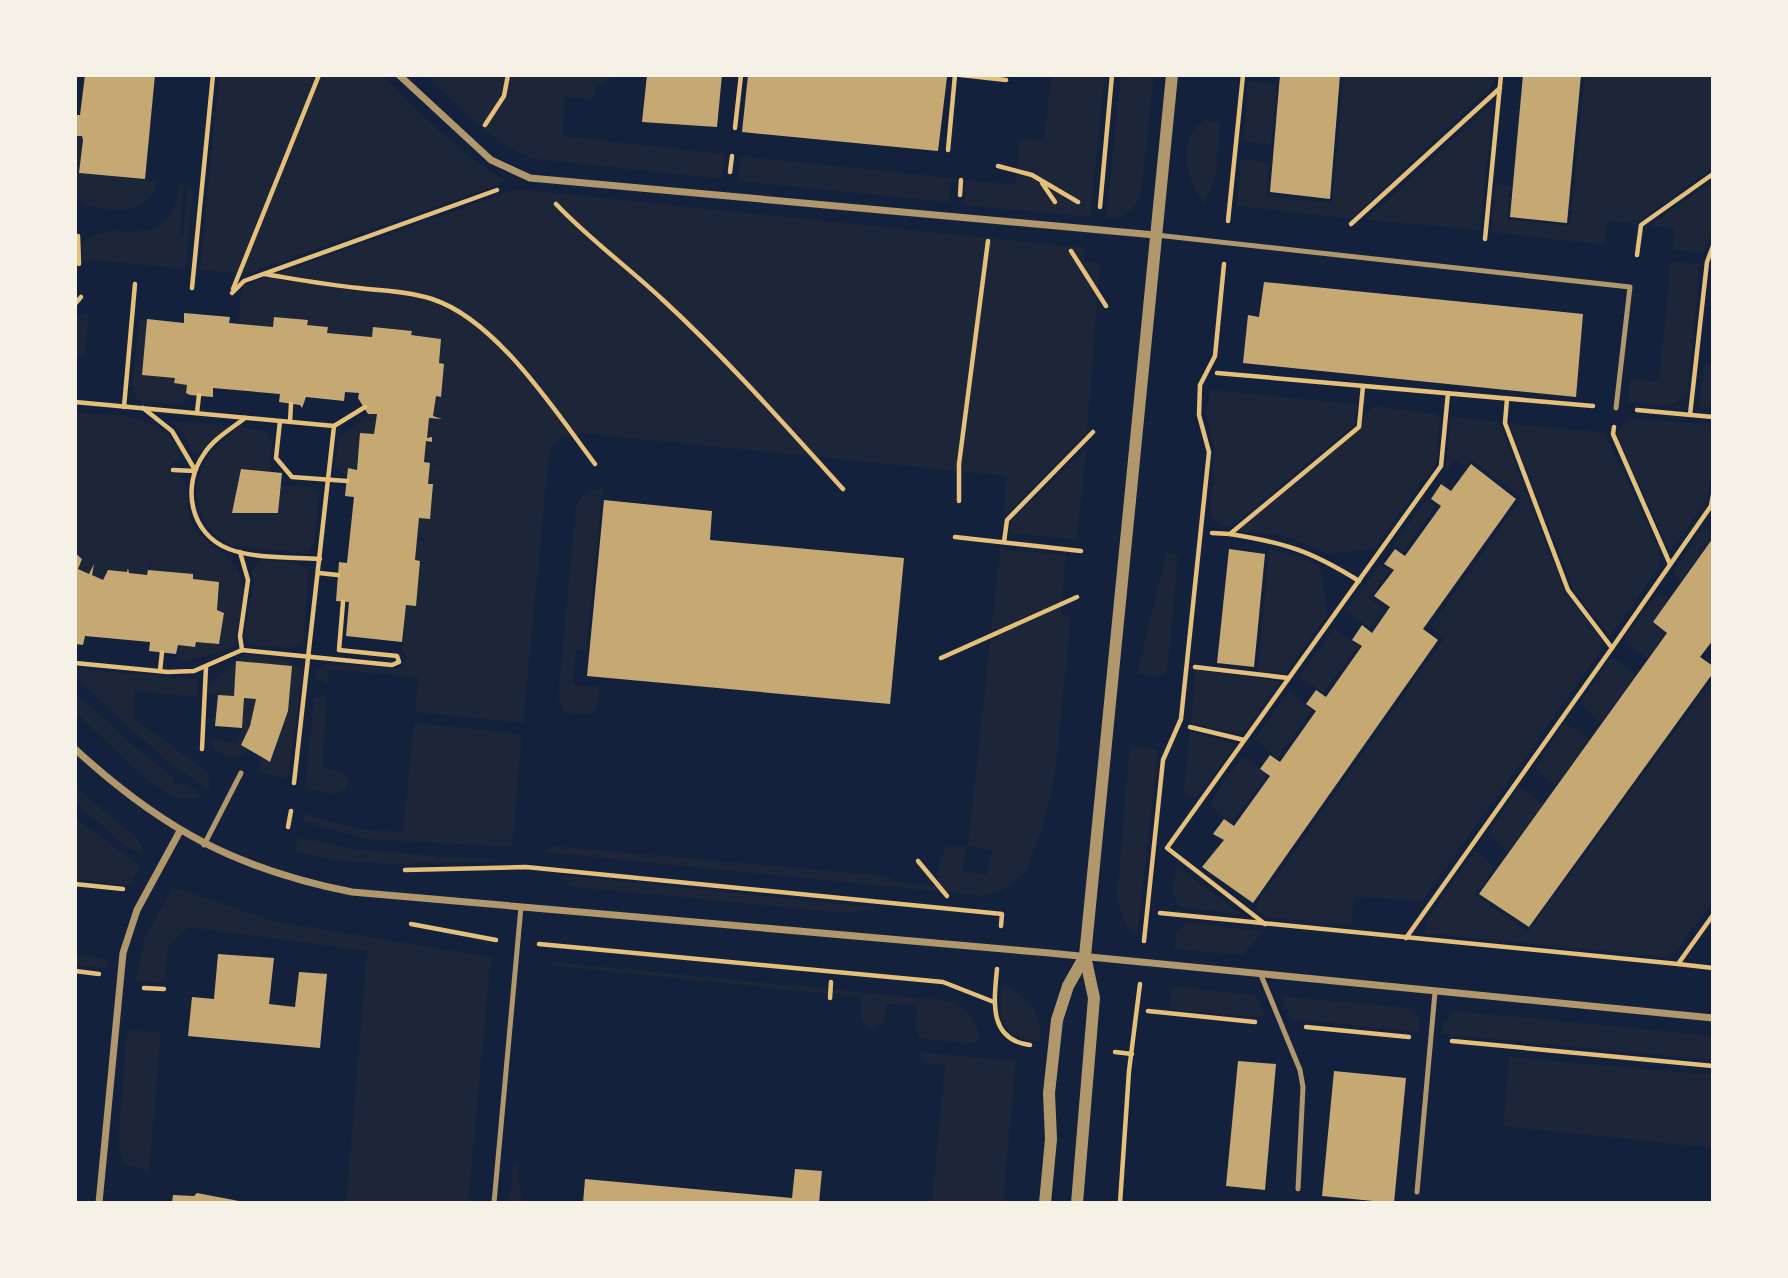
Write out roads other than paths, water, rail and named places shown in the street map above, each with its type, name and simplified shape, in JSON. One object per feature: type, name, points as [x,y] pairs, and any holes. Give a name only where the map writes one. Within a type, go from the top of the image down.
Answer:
[{"type":"street","points":[[399,75],[469,140],[508,170],[530,178],[1155,235]]},
{"type":"street","points":[[1077,1203],[1094,998],[1085,957],[1172,75]]},
{"type":"street","points":[[75,749],[142,805],[204,845],[246,864],[352,892],[1085,957],[1713,1018]]},
{"type":"street","points":[[99,1203],[123,953],[128,931],[180,831]]},
{"type":"street","points":[[1045,1203],[1051,1139],[1049,1093],[1057,1020],[1068,986],[1085,957]]},
{"type":"lane","points":[[1155,235],[1630,287],[1616,408]]},
{"type":"lane","points":[[204,845],[242,773]]},
{"type":"lane","points":[[494,1203],[521,907]]},
{"type":"lane","points":[[1261,975],[1300,1070],[1303,1087],[1305,1106],[1298,1189]]},
{"type":"lane","points":[[1417,1192],[1436,992]]}]
